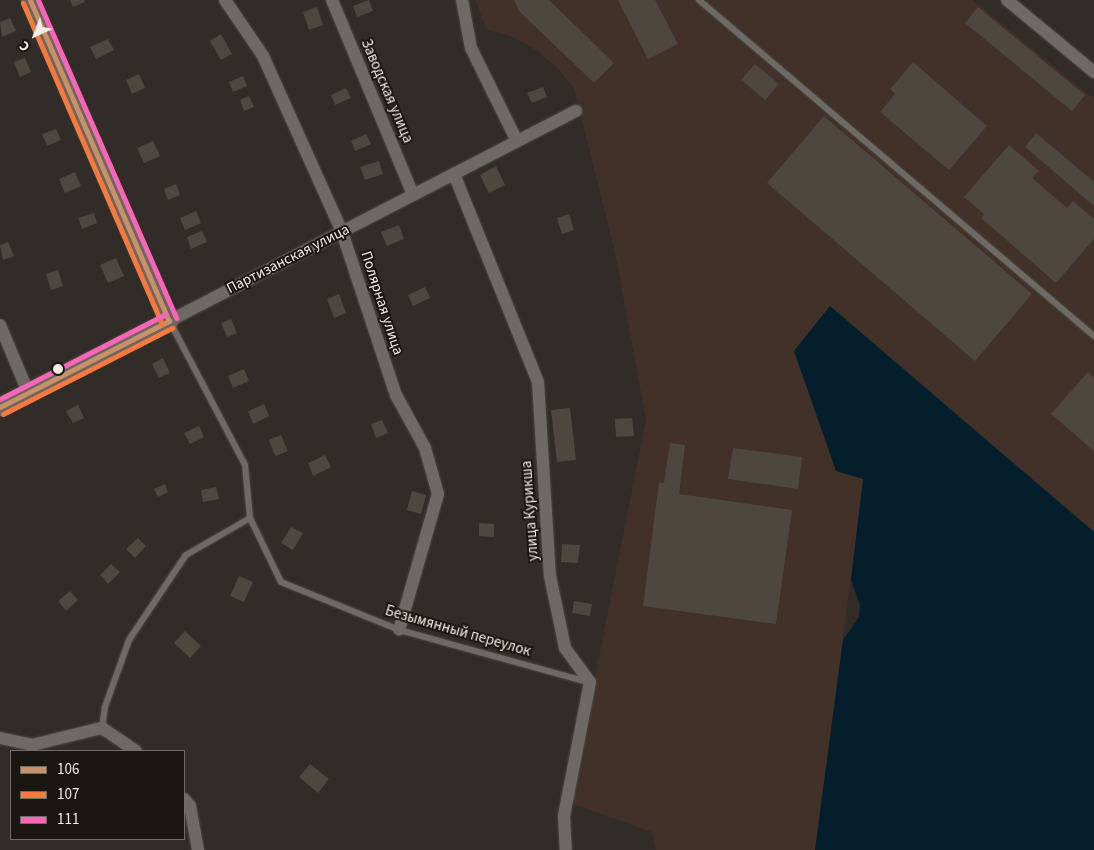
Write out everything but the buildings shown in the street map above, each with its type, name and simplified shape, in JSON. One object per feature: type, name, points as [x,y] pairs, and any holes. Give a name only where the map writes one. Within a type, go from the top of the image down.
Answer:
[{"type":"street","points":[[30,0],[169,321]]},
{"type":"street","name":"Полярная улица","points":[[225,0],[263,56],[342,232],[396,395],[425,448],[438,494],[399,630]]},
{"type":"street","name":"Заводская улица","points":[[332,0],[413,195]]},
{"type":"street","points":[[462,0],[472,48],[518,141]]},
{"type":"street","points":[[1007,0],[1094,72]]},
{"type":"street","name":"Партизанская улица","points":[[0,408],[576,111]]},
{"type":"street","name":"улица Курикша","points":[[454,174],[538,382],[550,576],[566,648],[590,682]]},
{"type":"street","points":[[0,326],[28,392]]},
{"type":"street","points":[[566,850],[564,816],[590,682]]},
{"type":"street","points":[[0,738],[32,745],[102,728],[135,750]]},
{"type":"street","points":[[185,800],[190,806],[198,850]]},
{"type":"lane","points":[[699,0],[1094,336]]},
{"type":"lane","name":"Безымянный переулок","points":[[169,321],[245,465],[250,518],[281,582],[399,630],[590,682]]},
{"type":"lane","points":[[102,728],[105,707],[129,640],[186,555],[250,518]]},
{"type":"shaded area","points":[[475,0],[973,0],[1094,99],[1094,532],[830,307],[794,351],[864,479],[815,850],[656,850],[652,832],[570,803],[646,420],[615,253],[574,89],[558,68],[536,50],[511,36],[487,30]]},
{"type":"water","points":[[830,306],[1094,532],[1094,850],[815,850],[843,640],[859,617],[860,605],[851,580],[863,479],[836,471],[794,351]]},
{"type":"transit line","name":"106","points":[[30,0],[169,321]]},
{"type":"transit line","name":"111","points":[[38,0],[176,318]]},
{"type":"transit line","name":"107","points":[[23,3],[162,324]]},
{"type":"transit line","name":"111","points":[[0,399],[166,314]]},
{"type":"transit line","name":"106","points":[[0,407],[169,321]]},
{"type":"transit line","name":"107","points":[[3,414],[172,328]]}]
